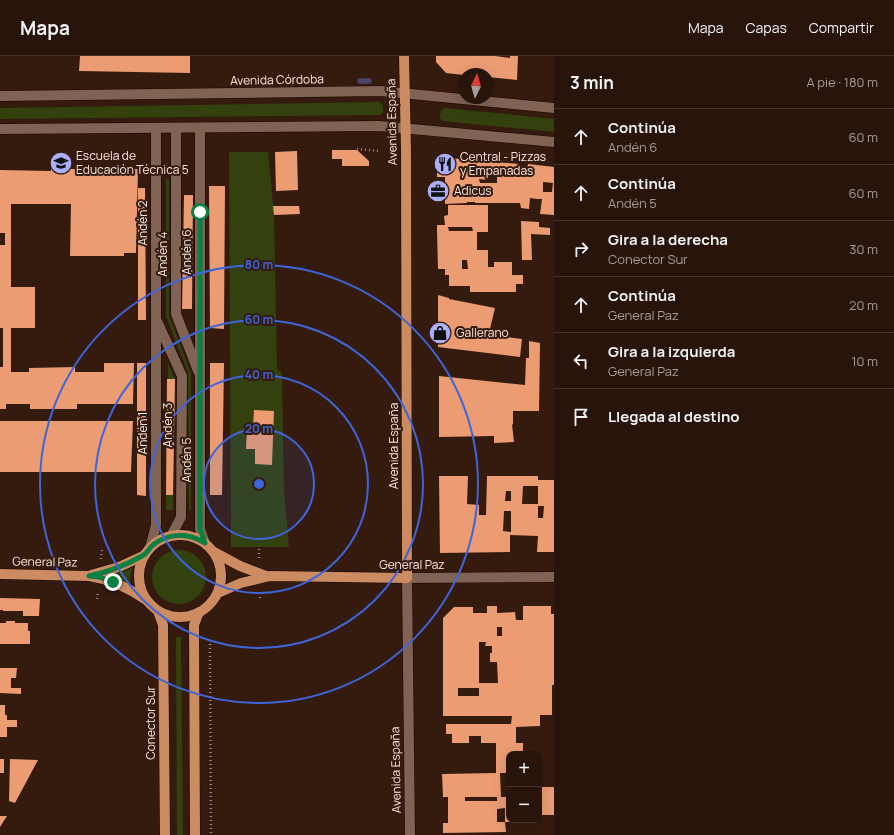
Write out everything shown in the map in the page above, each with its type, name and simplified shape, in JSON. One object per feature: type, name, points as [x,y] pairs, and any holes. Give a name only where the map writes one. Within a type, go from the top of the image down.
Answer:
[{"type":"main road","name":"Avenida España","points":[[404,56],[410,835]]},
{"type":"main road","name":"Avenida Córdoba","points":[[0,96],[381,91],[554,108]]},
{"type":"main road","points":[[0,129],[379,126],[554,142]]},
{"type":"main road","name":"Andén 2","points":[[156,128],[156,318]]},
{"type":"main road","name":"Andén 4","points":[[176,128],[176,314],[200,376]]},
{"type":"main road","name":"Andén 6","points":[[200,128],[200,376]]},
{"type":"main road","name":"Andén 3","points":[[156,318],[182,376],[181,517],[171,536]]},
{"type":"main road","name":"Andén 1","points":[[147,551],[156,525],[156,318]]},
{"type":"main road","name":"Andén 5","points":[[200,376],[200,529],[205,543]]},
{"type":"main road","points":[[188,535],[205,543],[213,551],[220,567],[221,576],[218,593],[212,603],[199,612],[187,617],[177,617],[158,611],[149,602],[141,589],[139,580],[141,562],[147,551],[160,540],[171,536],[188,535]]},
{"type":"main road","name":"General Paz","points":[[89,576],[119,567],[147,551]]},
{"type":"main road","name":"General Paz","points":[[213,551],[240,566],[270,576]]},
{"type":"main road","name":"General Paz","points":[[0,574],[99,577],[120,585],[140,595],[149,602]]},
{"type":"main road","name":"General Paz","points":[[218,593],[241,583],[270,576],[407,578],[554,577]]},
{"type":"main road","name":"Conector Sur","points":[[158,611],[163,625],[165,835]]},
{"type":"main road","points":[[195,835],[194,625],[199,612]]},
{"type":"path","points":[[358,149],[381,151]]},
{"type":"green space","points":[[379,102],[383,109],[383,112],[380,115],[0,119],[0,108]]},
{"type":"green space","points":[[445,108],[554,119],[554,132],[442,121],[440,114]]},
{"type":"green space","points":[[229,152],[268,152],[274,214],[277,368],[282,374],[284,490],[289,547],[231,547]]},
{"type":"green space","points":[[166,179],[169,179],[169,315],[191,373],[191,510],[189,510],[188,373],[166,316]]},
{"type":"green space","points":[[168,363],[175,379],[173,510],[166,510]]},
{"type":"green space","points":[[179,550],[189,552],[198,558],[204,567],[206,577],[204,587],[198,596],[189,602],[179,604],[169,602],[160,596],[154,587],[152,577],[154,567],[160,558],[169,552]]},
{"type":"green space","points":[[132,568],[130,578],[131,586],[102,576],[116,574]]},
{"type":"green space","points":[[176,637],[181,637],[183,835],[177,835]]},
{"type":"building","points":[[80,56],[190,56],[190,73],[79,71]]},
{"type":"building","points":[[436,56],[495,56],[510,58],[510,56],[518,56],[517,80],[494,78],[494,68],[458,68],[458,74],[446,73],[436,62]]},
{"type":"building","points":[[332,150],[357,150],[369,161],[369,166],[342,166],[342,159],[332,159]]},
{"type":"building","points":[[297,151],[298,190],[276,191],[275,152]]},
{"type":"building","points":[[449,158],[519,164],[519,170],[527,171],[528,164],[554,167],[554,215],[540,214],[542,199],[530,198],[529,209],[521,208],[520,203],[467,202],[445,204],[445,177],[437,177],[437,169]],"holes":[[[488,176],[497,176],[497,183],[480,183],[479,179],[488,180]],[[543,182],[553,183],[552,192],[543,192]]]},
{"type":"building","points":[[51,160],[71,161],[71,169],[138,169],[136,253],[124,253],[124,256],[70,256],[71,204],[11,204],[11,287],[35,287],[35,328],[11,328],[11,372],[29,372],[29,368],[75,367],[75,372],[104,372],[104,363],[134,363],[133,404],[77,404],[77,409],[30,409],[30,404],[6,404],[6,409],[0,409],[0,367],[3,367],[3,328],[0,328],[0,245],[5,245],[5,233],[0,233],[0,170],[51,171]]},
{"type":"building","points":[[209,186],[225,186],[224,329],[210,328]]},
{"type":"building","points":[[138,188],[145,188],[146,320],[138,320]]},
{"type":"building","points":[[184,195],[193,195],[192,309],[182,309]]},
{"type":"building","points":[[448,205],[488,205],[488,232],[477,232],[477,250],[488,250],[488,267],[494,267],[494,262],[512,262],[512,275],[523,275],[523,284],[516,284],[516,292],[470,292],[470,286],[449,286],[449,275],[445,275],[445,269],[438,269],[437,231],[437,225],[445,225],[444,216],[448,215]],"holes":[[[448,227],[472,227],[473,231],[449,231]],[[462,260],[467,260],[468,269],[462,269]]]},
{"type":"building","points":[[273,206],[299,206],[300,214],[274,215]]},
{"type":"building","points":[[521,221],[539,222],[539,227],[550,228],[550,235],[531,234],[532,260],[522,260]]},
{"type":"building","points":[[438,295],[449,299],[495,308],[490,329],[498,331],[497,336],[522,339],[520,357],[438,347]]},
{"type":"building","points":[[529,341],[540,343],[539,411],[513,411],[513,425],[512,424],[514,442],[494,443],[494,436],[439,437],[439,376],[525,385],[526,358],[529,358]]},
{"type":"building","points":[[137,363],[146,363],[146,496],[137,495]]},
{"type":"building","points":[[210,363],[224,363],[222,495],[210,495]]},
{"type":"building","points":[[167,379],[175,379],[173,495],[166,495]]},
{"type":"building","points":[[254,410],[274,411],[272,465],[255,464],[255,449],[246,449],[247,428],[253,428]]},
{"type":"building","points":[[0,421],[133,421],[131,472],[0,472]]},
{"type":"building","points":[[439,476],[468,476],[467,504],[479,505],[479,515],[486,515],[487,476],[538,476],[538,480],[554,480],[554,552],[537,552],[538,536],[510,535],[510,552],[440,553]],"holes":[[[523,486],[538,486],[538,504],[522,504]],[[506,491],[511,491],[511,501],[505,501]],[[538,506],[544,506],[543,518],[538,518]],[[504,511],[511,511],[511,532],[503,531]]]},
{"type":"building","points":[[0,598],[40,599],[39,616],[23,616],[23,611],[0,610]]},
{"type":"building","points":[[487,606],[497,606],[497,613],[515,612],[516,620],[523,620],[523,606],[551,606],[551,614],[554,614],[554,685],[552,685],[552,715],[540,715],[540,726],[516,727],[516,743],[523,743],[523,751],[506,751],[506,773],[500,773],[501,797],[506,797],[506,832],[443,833],[443,823],[448,823],[448,797],[443,797],[442,774],[496,773],[496,743],[481,743],[481,736],[469,736],[469,743],[452,743],[452,734],[446,734],[446,724],[511,724],[512,716],[443,716],[443,618],[454,607],[473,607],[473,613],[487,613]],"holes":[[[497,627],[502,627],[502,636],[497,636]],[[479,642],[486,642],[485,646],[492,646],[490,662],[497,662],[498,683],[479,683]],[[458,688],[479,688],[479,696],[458,696]],[[465,797],[497,797],[497,801],[465,801]],[[505,808],[505,822],[497,822],[497,809]]]},
{"type":"building","points":[[6,621],[28,623],[28,631],[30,631],[30,644],[0,644],[0,623],[6,623]]},
{"type":"building","points":[[0,668],[17,668],[16,678],[11,678],[11,688],[21,688],[21,694],[0,693]]},
{"type":"building","points":[[0,705],[5,705],[5,715],[7,715],[7,720],[17,720],[17,727],[7,727],[7,737],[0,737]]},
{"type":"building","points":[[0,759],[4,759],[4,773],[0,773]]},
{"type":"building","points":[[10,759],[38,760],[15,803],[9,801]]},
{"type":"building","points":[[542,787],[554,787],[554,815],[542,815]]},
{"type":"building","points":[[0,816],[7,816],[0,827]]},
{"type":"waterway","points":[[360,81],[369,81]]},
{"type":"place","name":"Escuela de Educación Técnica 5","points":[[61,163]]},
{"type":"place","name":"Central - Pizzas y Empanadas","points":[[445,164]]},
{"type":"place","name":"Adicus","points":[[438,191]]},
{"type":"place","name":"Gallerano","points":[[440,333]]},
{"type":"route","points":[[113,582],[99,577],[89,576],[119,567],[145,555],[152,546],[168,536],[188,535],[205,543],[200,529],[200,212]]}]
